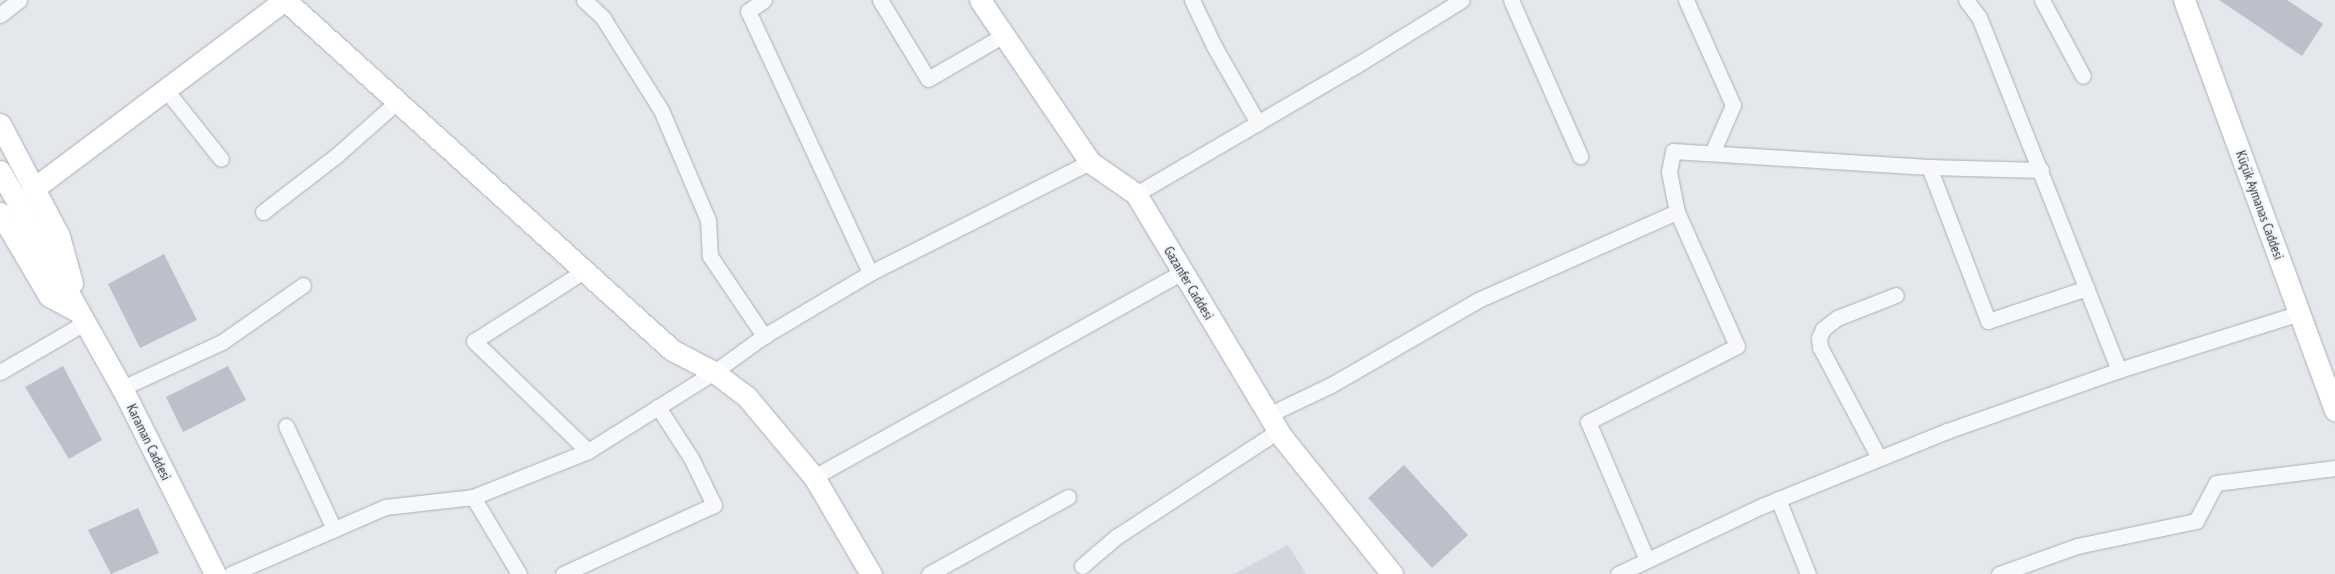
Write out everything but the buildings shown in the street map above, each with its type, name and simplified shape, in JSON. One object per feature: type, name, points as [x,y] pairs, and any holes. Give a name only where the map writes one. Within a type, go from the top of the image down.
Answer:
[{"type":"street","points":[[0,15],[19,0]]},
{"type":"street","points":[[33,189],[284,0],[672,350],[714,372],[747,397],[814,477],[871,574]]},
{"type":"street","points":[[584,0],[603,18],[662,110],[708,220],[710,256],[764,336]]},
{"type":"street","points":[[764,0],[748,11],[870,273]]},
{"type":"street","points":[[880,0],[928,79],[1004,34]]},
{"type":"street","name":"Gazanfer Caddesi","points":[[980,0],[1090,162],[1136,194],[1273,423],[1392,574]]},
{"type":"street","points":[[1192,0],[1214,46],[1258,123]]},
{"type":"street","points":[[1136,194],[1462,0]]},
{"type":"street","points":[[1511,0],[1580,156]]},
{"type":"street","points":[[1686,0],[1733,105],[1712,153]]},
{"type":"street","points":[[1966,0],[1979,18],[2119,370]]},
{"type":"street","points":[[2042,0],[2083,76]]},
{"type":"street","name":"Küçük Aymanas Caddesi","points":[[2184,0],[2334,406]]},
{"type":"street","points":[[166,90],[221,159]]},
{"type":"street","points":[[263,212],[337,155],[397,102]]},
{"type":"street","name":"Karaman Caddesi","points":[[0,124],[59,236],[83,317]]},
{"type":"street","points":[[1647,560],[1588,422],[1737,346],[1677,212],[1669,172],[1673,151],[1929,167],[2041,170]]},
{"type":"street","points":[[231,574],[386,507],[473,497],[588,451],[714,372],[764,336],[870,273],[1090,162]]},
{"type":"street","points":[[1929,167],[1988,321],[2087,288]]},
{"type":"street","name":"Karaman Caddesi","points":[[0,171],[122,388],[215,574]]},
{"type":"street","points":[[1082,566],[1116,537],[1273,423],[1331,385],[1478,300],[1677,212]]},
{"type":"street","points":[[0,213],[49,296],[83,317],[0,372]]},
{"type":"street","points":[[584,270],[474,341],[588,451]]},
{"type":"street","points":[[814,477],[1182,272]]},
{"type":"street","points":[[122,388],[222,342],[303,284]]},
{"type":"street","points":[[1879,458],[1820,346],[1819,338],[1823,329],[1838,318],[1896,295]]},
{"type":"street","points":[[1618,574],[1778,499],[1947,431],[2119,370],[2300,313]]},
{"type":"street","points":[[563,574],[714,505],[691,458],[658,407]]},
{"type":"street","points":[[286,426],[334,529]]},
{"type":"street","points":[[1999,574],[2077,546],[2196,521],[2216,483],[2335,468]]},
{"type":"street","points":[[473,497],[519,574]]},
{"type":"street","points":[[929,574],[1068,497]]},
{"type":"street","points":[[1778,499],[1808,574]]},
{"type":"shaded area","points":[[1288,545],[1306,574],[1234,574]]}]
